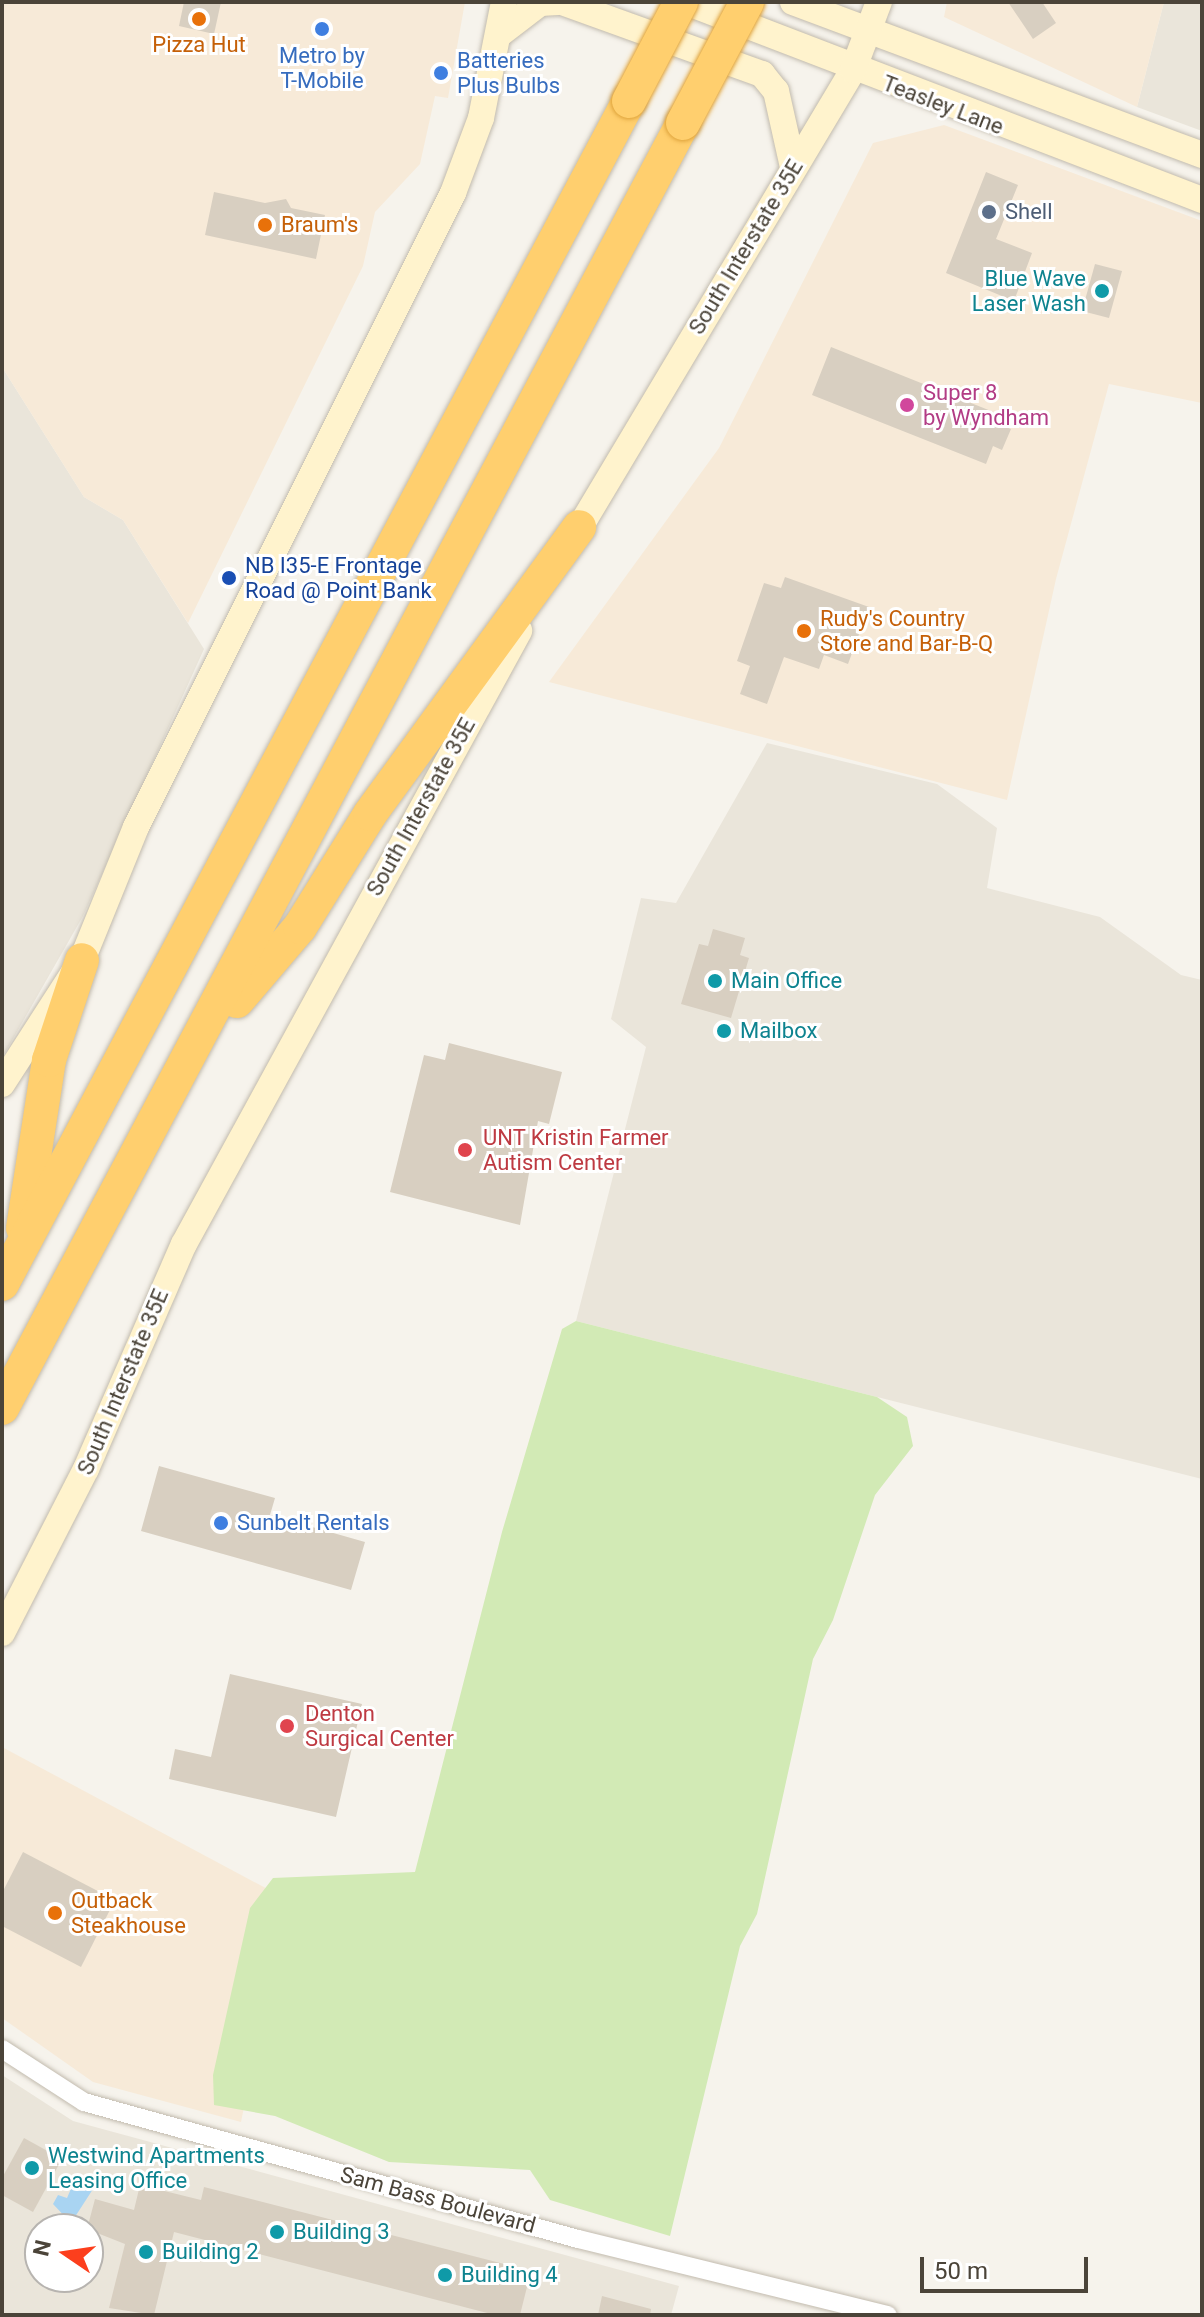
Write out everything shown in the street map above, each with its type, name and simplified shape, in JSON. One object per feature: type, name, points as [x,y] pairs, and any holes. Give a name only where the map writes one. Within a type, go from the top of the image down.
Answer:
[{"type":"highway","points":[[2,1284],[684,2]]},
{"type":"highway","points":[[2,1408],[197,1047],[747,2]]},
{"type":"highway","points":[[197,1047],[300,927],[370,814],[579,527]]},
{"type":"highway","points":[[20,1251],[49,1060],[82,960]]},
{"type":"main road","points":[[2,1084],[82,960],[136,827],[460,179],[501,33],[504,2]]},
{"type":"main road","points":[[501,33],[540,3],[562,2],[762,74],[776,91],[793,167]]},
{"type":"main road","name":"Teasley Lane","points":[[684,2],[853,70],[1202,200]]},
{"type":"main road","name":"Teasley Lane","points":[[793,2],[1202,155]]},
{"type":"main road","name":"South Interstate 35E","points":[[2,1633],[86,1469],[184,1244],[418,808],[579,527],[853,70],[879,2]]},
{"type":"street","name":"Sam Bass Boulevard","points":[[2,2049],[84,2102],[578,2239],[888,2315]]},
{"type":"shaded area","points":[[2,2],[465,2],[448,98],[435,96],[420,164],[375,212],[363,266],[188,623],[123,520],[84,497],[2,367]]},
{"type":"shaded area","points":[[947,2],[1164,2],[1137,107],[944,17]]},
{"type":"shaded area","points":[[1164,2],[1202,2],[1202,131],[1137,107]]},
{"type":"shaded area","points":[[944,125],[1202,221],[1202,403],[1109,384],[1056,579],[1007,800],[549,682],[719,448],[873,143]]},
{"type":"shaded area","points":[[2,367],[84,497],[123,520],[204,649],[83,916],[2,1058]]},
{"type":"shaded area","points":[[767,743],[937,784],[997,828],[987,888],[1100,917],[1181,975],[1202,980],[1202,1479],[576,1321],[646,1047],[611,1019],[641,898],[676,903]]},
{"type":"shaded area","points":[[2,1747],[286,1899],[241,2122],[93,2082],[2,2018]]},
{"type":"shaded area","points":[[2,2075],[73,2121],[679,2286],[671,2315],[2,2315]]},
{"type":"green space","points":[[576,1321],[877,1397],[907,1417],[913,1446],[875,1495],[833,1620],[813,1659],[757,1914],[740,1946],[670,2236],[550,2200],[530,2170],[389,2162],[275,2116],[214,2105],[213,2075],[250,1908],[273,1878],[415,1872],[502,1532],[562,1329]]},
{"type":"water","points":[[76,2177],[95,2186],[77,2213],[62,2213],[53,2204],[58,2195],[67,2198]]},
{"type":"building","name":"Pizza Hut","points":[[184,2],[221,2],[214,34],[179,26]]},
{"type":"building","points":[[1008,2],[1042,2],[1056,23],[1033,39]]},
{"type":"building","name":"Shell","points":[[986,172],[1018,185],[996,239],[1032,253],[1014,301],[946,273]]},
{"type":"building","name":"Braum's","points":[[214,192],[265,203],[286,199],[291,208],[325,215],[316,259],[205,235]]},
{"type":"building","name":"Blue Wave Laser Wash","points":[[1095,264],[1122,271],[1109,318],[1082,311]]},
{"type":"building","name":"Super 8 by Wyndham","points":[[831,347],[1001,415],[998,424],[1011,429],[1002,450],[993,446],[986,464],[812,395]]},
{"type":"building","name":"Rudy's Country Store and Bar-B-Q","points":[[785,577],[869,607],[848,664],[824,655],[819,669],[784,657],[767,704],[740,694],[750,666],[737,661],[764,583],[781,588]]},
{"type":"building","name":"Main Office","points":[[713,929],[745,938],[740,955],[749,958],[731,1018],[681,1004],[699,944],[708,946]]},
{"type":"building","name":"UNT Kristin Farmer Autism Center","points":[[449,1043],[562,1072],[549,1124],[538,1121],[520,1225],[390,1192],[424,1055],[445,1060]]},
{"type":"building","name":"Sunbelt Rentals","points":[[159,1466],[275,1498],[270,1515],[365,1542],[351,1590],[141,1531]]},
{"type":"building","name":"Denton Surgical Center","points":[[230,1674],[362,1704],[336,1817],[169,1779],[175,1749],[211,1757]]},
{"type":"building","name":"Outback Steakhouse","points":[[23,1852],[115,1900],[81,1967],[2,1926],[2,1893]]},
{"type":"building","name":"Westwind Apartments Leasing Office","points":[[24,2138],[62,2159],[33,2212],[2,2195],[2,2178]]},
{"type":"building","points":[[140,2185],[201,2200],[204,2187],[531,2271],[520,2315],[495,2315],[174,2232],[154,2315],[109,2308],[125,2244],[104,2236],[104,2213],[91,2213],[95,2199],[134,2210]]},
{"type":"building","points":[[602,2296],[651,2309],[650,2315],[598,2315]]},
{"type":"place","name":"Pizza Hut","points":[[199,19]]},
{"type":"place","name":"Metro by T-Mobile","points":[[322,29]]},
{"type":"place","name":"Batteries Plus Bulbs","points":[[441,73]]},
{"type":"place","name":"Shell","points":[[989,212]]},
{"type":"place","name":"Braum's","points":[[265,225]]},
{"type":"place","name":"Blue Wave Laser Wash","points":[[1102,291]]},
{"type":"place","name":"Super 8 by Wyndham","points":[[907,405]]},
{"type":"place","name":"NB I35-E Frontage Road @ Point Bank","points":[[229,578]]},
{"type":"place","name":"Rudy's Country Store and Bar-B-Q","points":[[804,631]]},
{"type":"place","name":"Main Office","points":[[715,981]]},
{"type":"place","name":"Mailbox","points":[[724,1031]]},
{"type":"place","name":"UNT Kristin Farmer Autism Center","points":[[465,1150]]},
{"type":"place","name":"Sunbelt Rentals","points":[[221,1523]]},
{"type":"place","name":"Denton Surgical Center","points":[[287,1726]]},
{"type":"place","name":"Outback Steakhouse","points":[[55,1913]]},
{"type":"place","name":"Westwind Apartments Leasing Office","points":[[32,2168]]},
{"type":"place","name":"Building 3","points":[[277,2232]]},
{"type":"place","name":"Building 2","points":[[146,2252]]},
{"type":"place","name":"Building 4","points":[[445,2275]]}]
